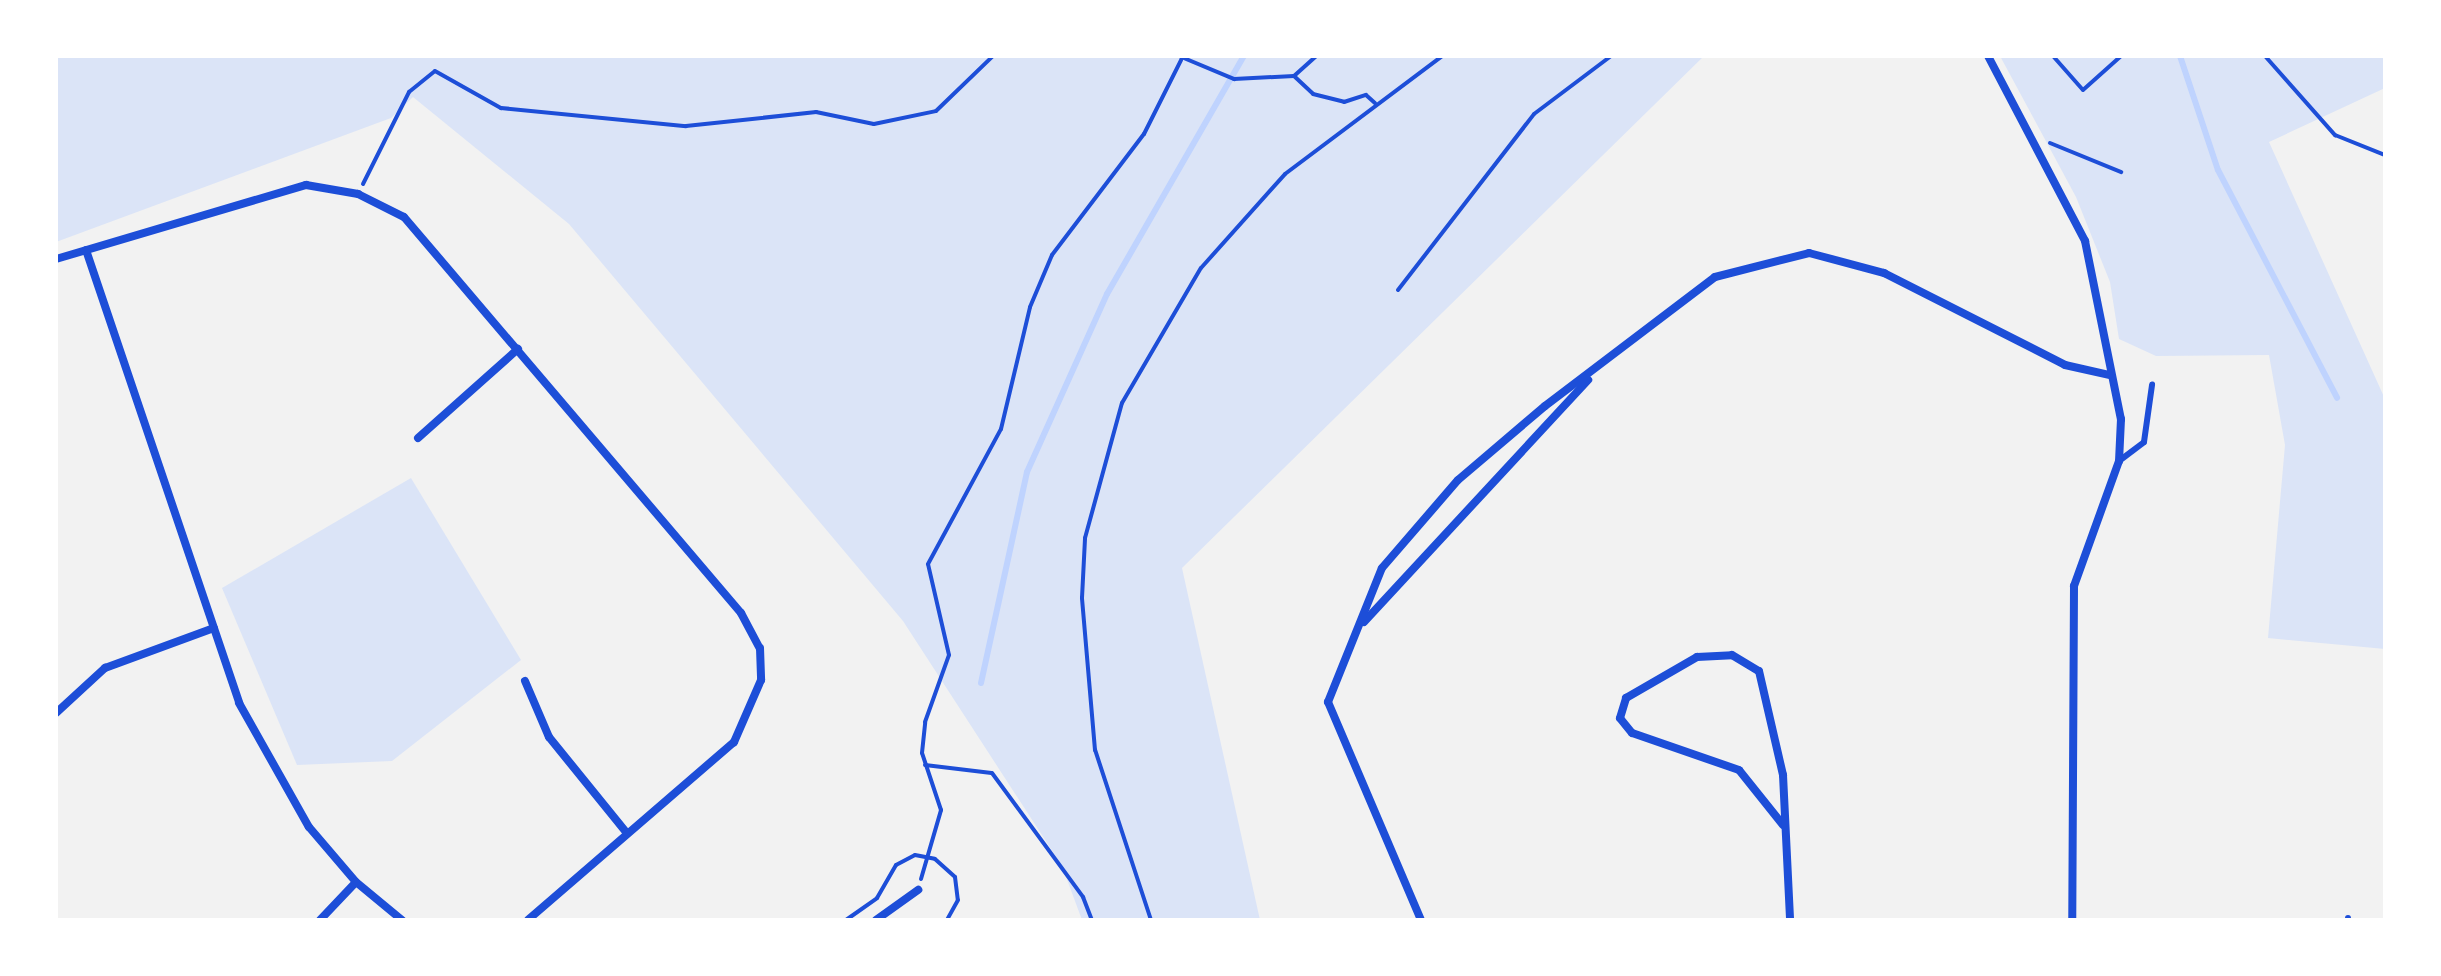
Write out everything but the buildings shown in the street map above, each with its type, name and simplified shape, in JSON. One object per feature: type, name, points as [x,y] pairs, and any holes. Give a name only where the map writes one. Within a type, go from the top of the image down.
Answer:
[{"type":"street","points":[[1988,56],[2040,147],[2085,241],[2109,375],[2121,419],[2119,461],[2074,586],[2072,920]]},
{"type":"street","points":[[56,259],[264,192],[306,185],[358,194],[404,217],[741,613],[760,648],[754,710],[734,742],[626,832],[528,920]]},
{"type":"street","points":[[86,250],[214,628],[267,760],[356,882],[402,920]]},
{"type":"street","points":[[1421,920],[1329,712],[1382,568],[1419,520],[1536,413],[1591,376],[1715,277],[1809,253],[1884,273],[2065,365],[2109,375]]},
{"type":"street","points":[[418,438],[518,349]]},
{"type":"street","points":[[1360,626],[1591,376]]},
{"type":"street","points":[[56,713],[105,668],[214,628]]},
{"type":"street","points":[[1783,825],[1739,770],[1632,733],[1620,718],[1626,698],[1697,657],[1732,655],[1749,664],[1767,688],[1776,721],[1790,920]]},
{"type":"street","points":[[525,681],[549,737],[626,832]]},
{"type":"street","points":[[320,920],[356,882]]},
{"type":"street","points":[[876,920],[918,890]]},
{"type":"lane","points":[[2119,461],[2144,442],[2152,385]]},
{"type":"path","points":[[358,194],[409,92],[435,71],[501,108],[686,126],[816,112],[874,124],[936,111],[993,56]]},
{"type":"path","points":[[918,890],[941,810],[925,765],[925,722],[949,655],[928,564],[1001,429],[1030,307],[1052,255],[1144,134],[1180,58],[1234,79],[1294,76],[1316,56]]},
{"type":"path","points":[[1151,920],[1095,750],[1082,563],[1099,476],[1122,403],[1201,268],[1285,174],[1442,56]]},
{"type":"path","points":[[1398,290],[1534,114],[1611,56]]},
{"type":"path","points":[[2053,56],[2083,90],[2121,56]]},
{"type":"path","points":[[2265,56],[2335,135],[2385,155]]},
{"type":"path","points":[[1294,76],[1313,94],[1344,102],[1366,95],[1376,103]]},
{"type":"path","points":[[2040,147],[2065,145],[2121,172]]},
{"type":"path","points":[[925,765],[992,773],[1083,897],[1092,920]]},
{"type":"path","points":[[846,920],[877,898],[901,860],[928,857],[955,877],[958,900],[947,920]]},
{"type":"shaded area","points":[[56,56],[1704,56],[1182,568],[1260,920],[1082,920],[1062,866],[903,621],[569,224],[413,97],[391,118],[56,242]]},
{"type":"shaded area","points":[[2000,56],[2385,56],[2385,88],[2269,142],[2385,399],[2385,649],[2268,638],[2285,445],[2269,355],[2156,356],[2119,339],[2110,282],[2076,197]]},
{"type":"shaded area","points":[[411,478],[521,660],[392,761],[297,765],[222,588]]},
{"type":"waterway","points":[[981,683],[1027,472],[1107,294],[1244,56]]},
{"type":"waterway","points":[[2180,56],[2218,170],[2337,398]]}]
